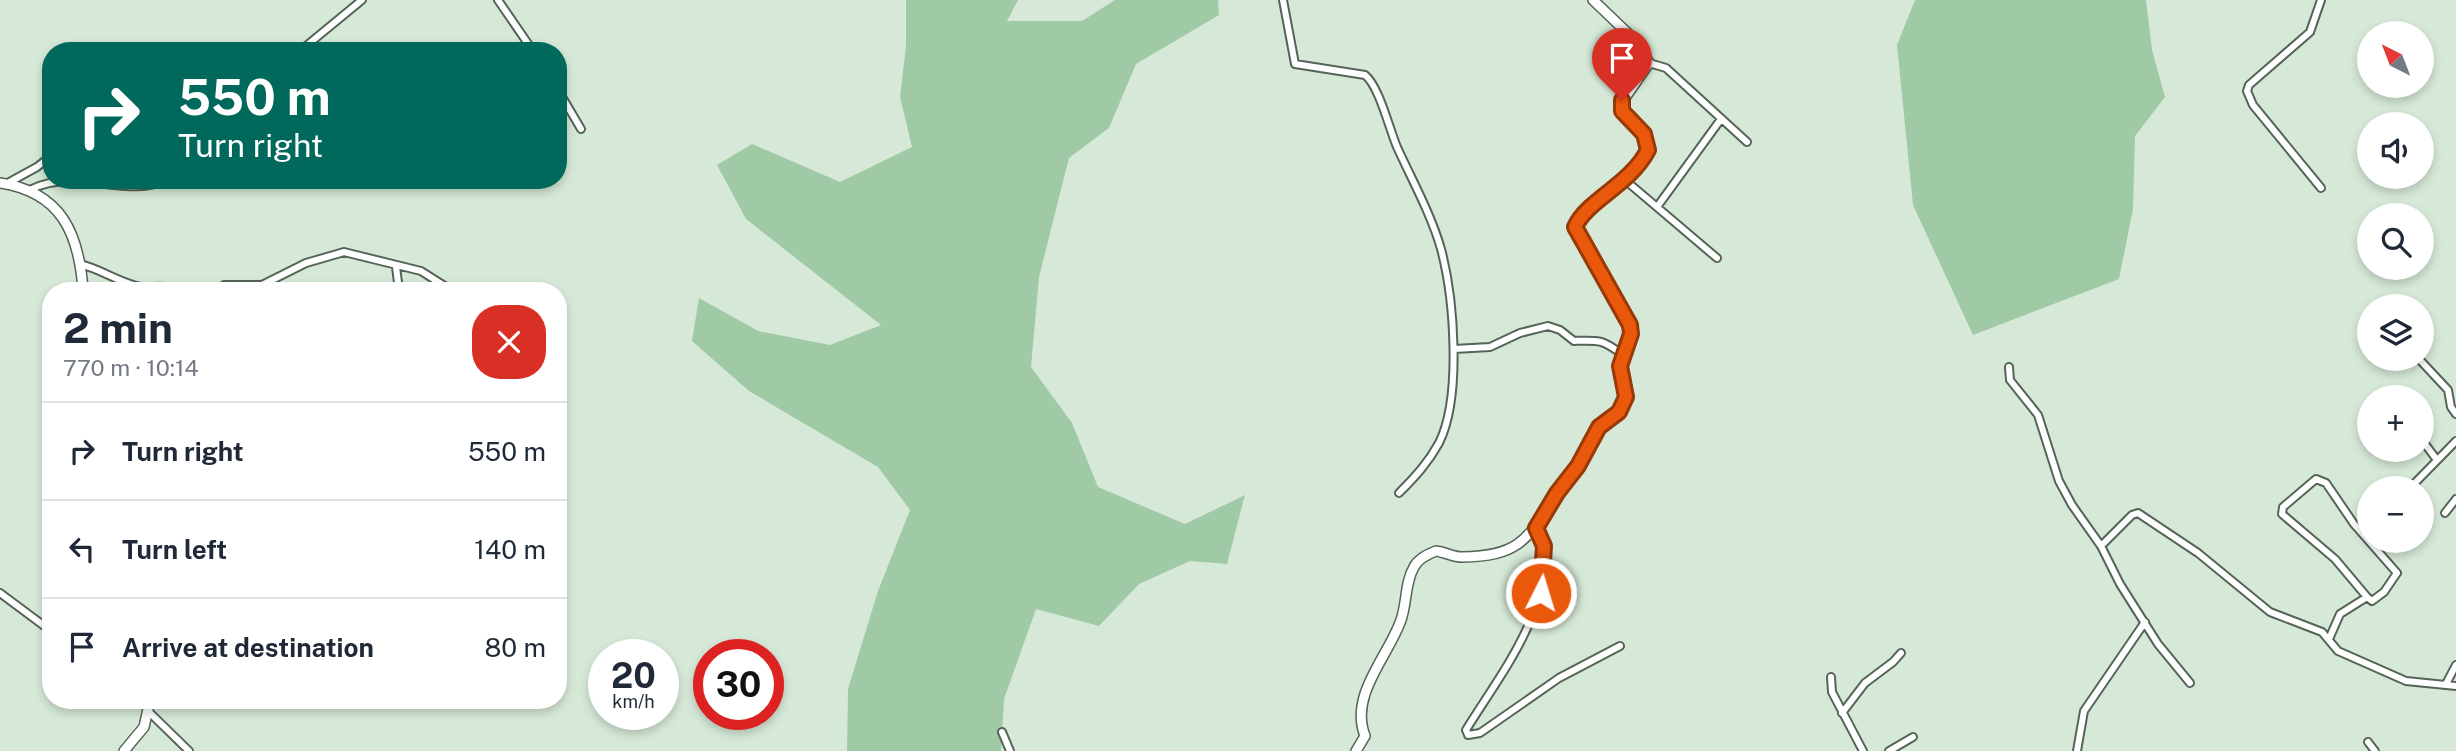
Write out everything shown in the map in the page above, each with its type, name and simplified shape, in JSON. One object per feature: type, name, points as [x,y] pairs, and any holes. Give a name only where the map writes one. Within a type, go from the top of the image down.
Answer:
[{"type":"street","points":[[311,42],[362,0]]},
{"type":"street","points":[[498,0],[527,42]]},
{"type":"street","points":[[1283,0],[1295,64],[1365,75],[1372,80],[1388,126],[1441,249],[1451,304],[1454,349],[1447,416],[1440,441],[1424,469],[1399,493]]},
{"type":"street","points":[[1593,0],[1639,44],[1650,64],[1667,68],[1747,142]]},
{"type":"street","points":[[2321,0],[2310,32],[2249,85],[2247,91],[2253,105],[2321,188]]},
{"type":"street","points":[[1356,751],[1365,736],[1360,718],[1366,693],[1395,639],[1410,574],[1417,562],[1436,551],[1460,557],[1512,549],[1536,528],[1557,493],[1578,466],[1599,427],[1624,405],[1627,390],[1620,366],[1631,334],[1630,325],[1575,227],[1584,213],[1625,180],[1643,160],[1648,142],[1644,134],[1626,118],[1620,105],[1650,64]]},
{"type":"street","points":[[567,105],[581,129]]},
{"type":"street","points":[[1657,206],[1721,118]]},
{"type":"street","points":[[3,183],[42,163]]},
{"type":"street","points":[[1625,180],[1717,258]]},
{"type":"street","points":[[3,183],[32,189],[53,206],[71,235],[82,282]]},
{"type":"street","points":[[32,189],[42,185]]},
{"type":"street","points":[[271,282],[299,266],[337,252],[421,271],[438,282]]},
{"type":"street","points":[[79,264],[124,282]]},
{"type":"street","points":[[396,267],[398,282]]},
{"type":"street","points":[[1454,349],[1490,347],[1520,332],[1548,326],[1560,330],[1574,341],[1597,339],[1606,342],[1623,355]]},
{"type":"street","points":[[2009,367],[2010,380],[2038,415],[2059,481],[2101,546],[2120,584],[2190,683]]},
{"type":"street","points":[[2430,371],[2448,390],[2451,407],[2456,414]]},
{"type":"street","points":[[2422,476],[2456,441]]},
{"type":"street","points":[[2434,456],[2437,460]]},
{"type":"street","points":[[2357,527],[2322,479],[2316,479],[2282,510],[2292,526],[2335,559],[2372,601],[2379,597],[2397,573],[2382,553]]},
{"type":"street","points":[[2445,513],[2456,499]]},
{"type":"street","points":[[2101,546],[2132,515],[2138,513],[2199,553],[2270,612],[2313,628],[2329,639],[2339,651],[2406,681],[2456,686]]},
{"type":"street","points":[[1536,528],[1544,546],[1541,593],[1501,674],[1466,730],[1468,735],[1480,733],[1571,670],[1619,646]]},
{"type":"street","points":[[0,593],[42,624]]},
{"type":"street","points":[[2329,639],[2340,614],[2367,597]]},
{"type":"street","points":[[2077,751],[2084,711],[2145,622]]},
{"type":"street","points":[[1842,713],[1865,683],[1901,653]]},
{"type":"street","points":[[2446,684],[2456,665]]},
{"type":"street","points":[[1831,677],[1830,688],[1863,751]]},
{"type":"street","points":[[124,751],[144,727],[149,709]]},
{"type":"street","points":[[149,712],[189,751]]},
{"type":"street","points":[[1002,732],[1010,751]]},
{"type":"street","points":[[1889,751],[1913,737]]},
{"type":"street","points":[[2368,742],[2375,751]]},
{"type":"green space","points":[[906,0],[1018,0],[1007,21],[1082,21],[1115,0],[1218,0],[1219,15],[1136,64],[1109,128],[1069,158],[1039,277],[1031,367],[1072,423],[1098,487],[1185,524],[1245,495],[1227,564],[1190,561],[1139,584],[1099,626],[1036,609],[1004,699],[1001,751],[847,751],[848,689],[878,591],[910,510],[878,467],[749,391],[692,341],[699,298],[758,331],[830,345],[881,325],[746,219],[717,165],[752,144],[840,182],[912,147],[900,97],[906,46]]},
{"type":"green space","points":[[1915,0],[2146,0],[2152,50],[2165,97],[2135,136],[2133,209],[2119,279],[1973,335],[1913,205],[1897,45]]},
{"type":"route","points":[[1541,593],[1544,546],[1536,528],[1590,447],[1599,427],[1619,412],[1626,397],[1627,390],[1620,366],[1631,334],[1630,325],[1575,227],[1584,213],[1637,169],[1648,150],[1644,134],[1622,111],[1622,100]]}]
